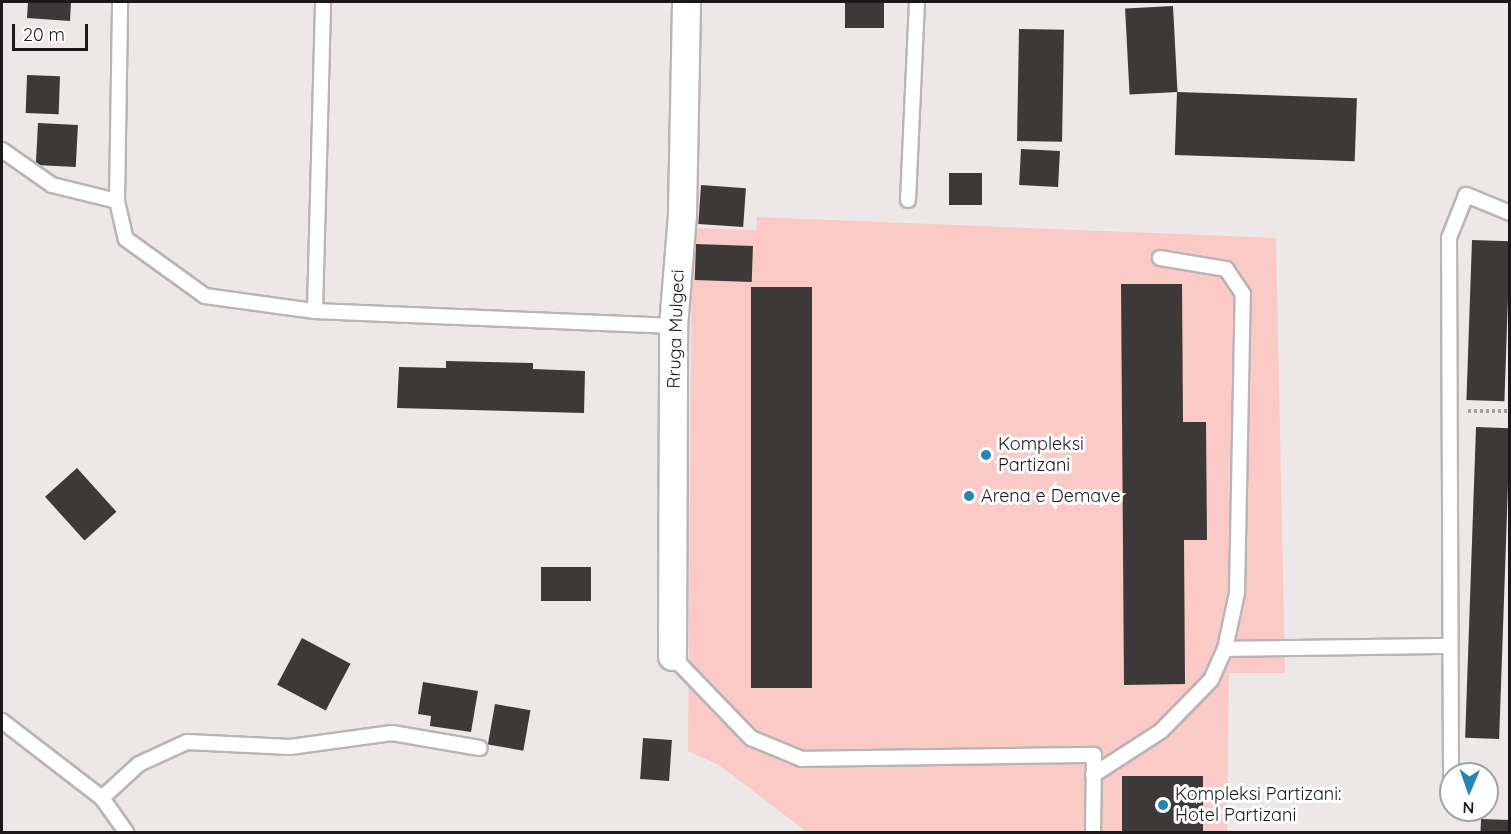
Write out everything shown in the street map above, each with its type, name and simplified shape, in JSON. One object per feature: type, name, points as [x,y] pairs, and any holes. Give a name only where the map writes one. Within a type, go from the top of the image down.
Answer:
[{"type":"street","name":"Rruga Mulgeci","points":[[672,656],[674,326],[682,213],[686,2]]},
{"type":"lane","points":[[120,2],[117,201],[126,239],[205,296],[315,311],[674,326]]},
{"type":"lane","points":[[315,311],[323,2]]},
{"type":"lane","points":[[908,200],[917,2]]},
{"type":"lane","points":[[2,150],[52,185],[117,201]]},
{"type":"lane","points":[[1450,762],[1449,238],[1466,195],[1509,213]]},
{"type":"lane","points":[[1093,775],[1161,731],[1211,680],[1225,649],[1237,593],[1243,294],[1226,268],[1160,258]]},
{"type":"lane","points":[[1225,649],[1450,646]]},
{"type":"lane","points":[[672,656],[751,738],[802,759],[1094,755],[1093,832]]},
{"type":"lane","points":[[2,722],[102,798],[126,832]]},
{"type":"lane","points":[[102,798],[139,764],[187,742],[290,747],[392,733],[480,748]]},
{"type":"path","points":[[1449,411],[1509,411]]},
{"type":"shaded area","name":"Kompleksi Partizani","points":[[757,217],[1276,238],[1285,673],[1229,673],[1227,832],[807,832],[719,765],[688,751],[692,228],[756,230]]},
{"type":"building","points":[[28,2],[71,2],[70,21],[27,18]]},
{"type":"building","points":[[845,2],[884,2],[884,28],[845,28]]},
{"type":"building","points":[[1173,6],[1178,92],[1130,94],[1125,9]]},
{"type":"building","points":[[1019,29],[1064,30],[1062,142],[1017,141]]},
{"type":"building","points":[[27,75],[60,76],[59,114],[26,113]]},
{"type":"building","points":[[1177,92],[1357,98],[1355,161],[1175,155]]},
{"type":"building","points":[[38,123],[78,125],[76,167],[36,165]]},
{"type":"building","points":[[1021,149],[1060,151],[1058,187],[1019,185]]},
{"type":"building","points":[[949,173],[982,173],[982,205],[949,205]]},
{"type":"building","points":[[701,185],[746,188],[743,227],[698,224]]},
{"type":"building","points":[[1472,240],[1510,241],[1504,401],[1466,400]]},
{"type":"building","points":[[696,244],[753,246],[752,282],[695,280]]},
{"type":"building","points":[[1121,284],[1182,284],[1183,422],[1206,422],[1207,540],[1184,540],[1185,684],[1124,685]]},
{"type":"building","points":[[751,287],[812,287],[812,688],[751,688]]},
{"type":"building","points":[[446,361],[533,363],[533,369],[585,371],[584,413],[397,408],[399,367],[446,368]]},
{"type":"building","points":[[1476,427],[1510,428],[1499,739],[1465,738]]},
{"type":"building","points":[[77,468],[116,512],[85,541],[45,497]]},
{"type":"building","points":[[541,567],[591,567],[591,601],[541,601]]},
{"type":"building","points":[[302,638],[351,664],[326,711],[277,685]]},
{"type":"building","points":[[423,682],[478,691],[471,732],[430,726],[431,716],[418,714]]},
{"type":"building","points":[[495,704],[530,710],[523,751],[488,744]]},
{"type":"building","points":[[643,738],[672,740],[669,781],[640,779]]},
{"type":"building","name":"Kompleksi Partizani: Hotel Partizani","points":[[1122,776],[1203,776],[1203,832],[1122,832]]},
{"type":"building","points":[[1499,820],[1510,820],[1510,832],[1481,832],[1481,822],[1499,822]]},
{"type":"place","name":"Kompleksi Partizani","points":[[986,455]]},
{"type":"place","name":"Arena e Demave","points":[[969,496]]},
{"type":"place","name":"Kompleksi Partizani: Hotel Partizani","points":[[1163,805]]}]
